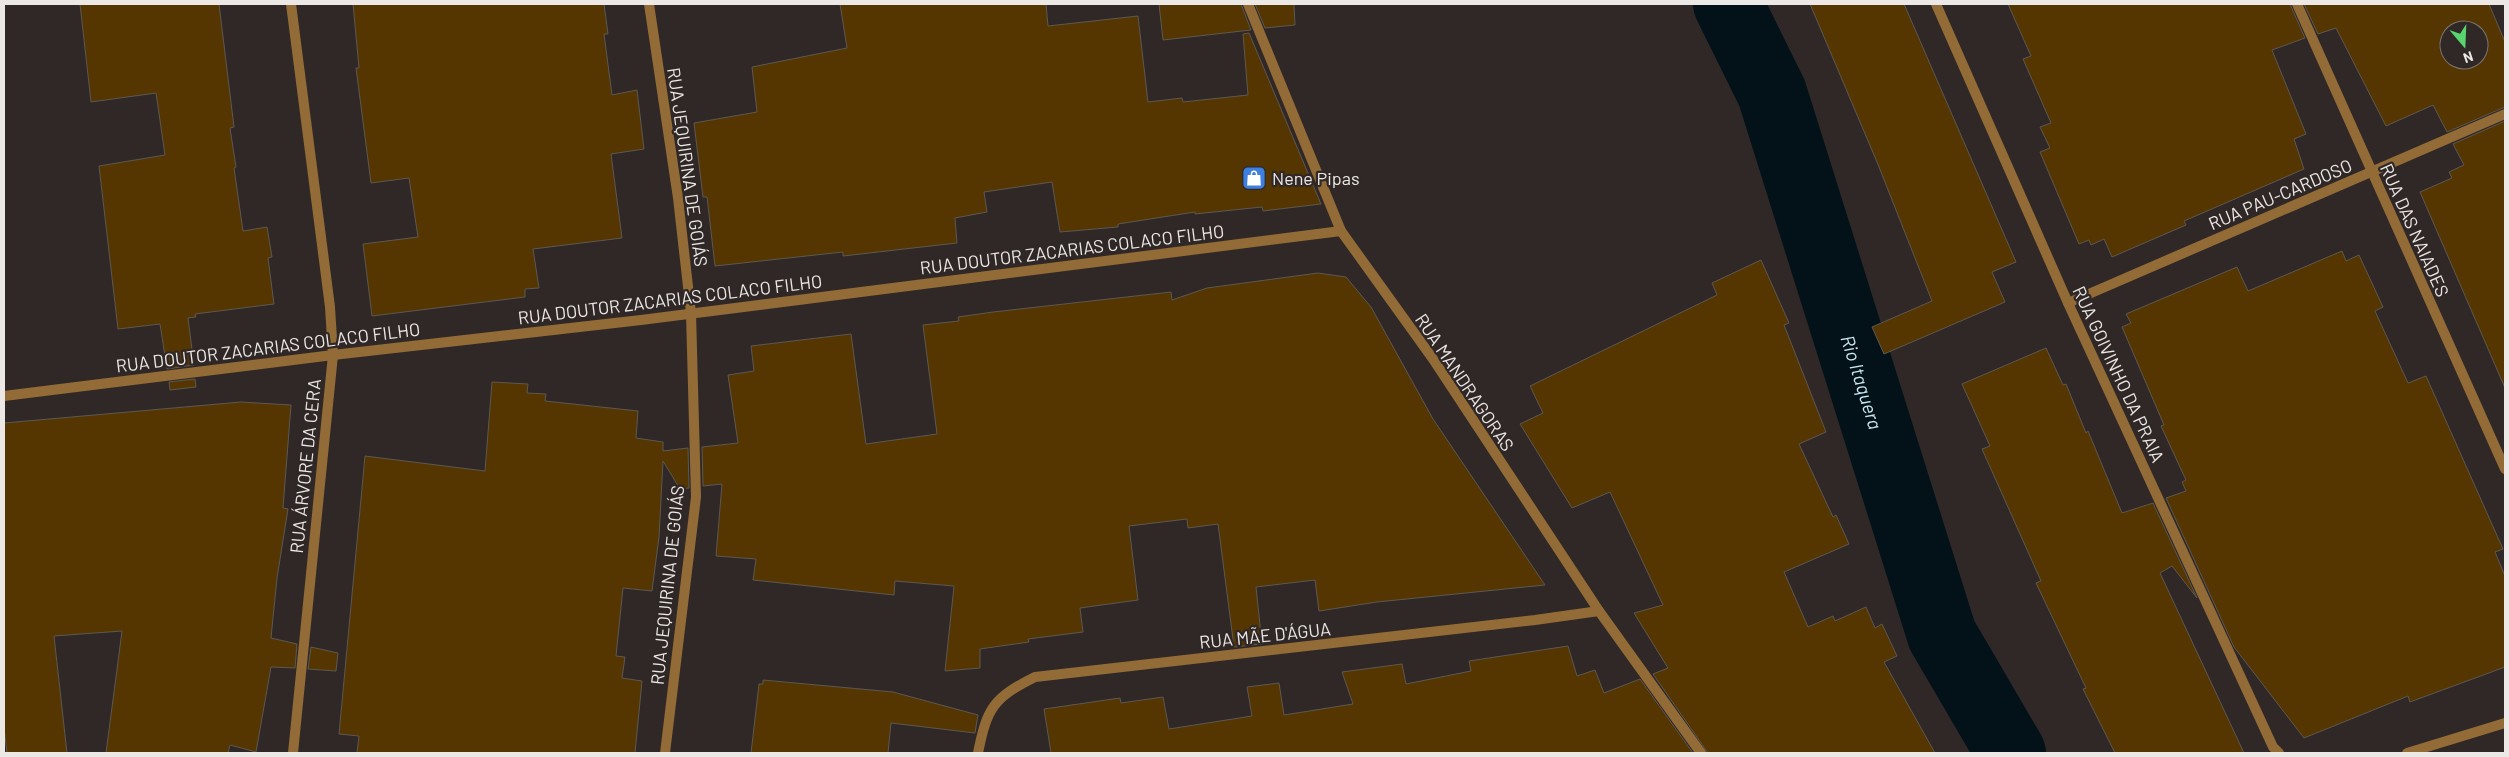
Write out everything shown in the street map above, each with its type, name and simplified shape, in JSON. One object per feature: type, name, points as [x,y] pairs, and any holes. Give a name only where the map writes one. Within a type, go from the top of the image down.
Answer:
[{"type":"street","name":"RUA ÁRVORE DA CERA","points":[[291,4],[330,307],[333,355],[293,753]]},
{"type":"street","name":"RUA JEQUIRINA DE GOIÁS","points":[[649,4],[678,198],[690,313],[696,497],[665,753]]},
{"type":"street","name":"RUA MANDRAGORAS","points":[[1248,4],[1341,231],[1433,359],[1599,611],[1702,753]]},
{"type":"street","name":"RUA GOIVINHO DA PRAIA","points":[[1936,4],[2068,303],[2273,747],[2279,753]]},
{"type":"street","name":"RUA DAS NAIADES","points":[[2297,4],[2505,469]]},
{"type":"street","name":"RUA PAU-CARDOSO","points":[[2068,303],[2505,114]]},
{"type":"street","name":"RUA DOUTOR ZACARIAS COLACO FILHO","points":[[4,396],[690,313],[1341,231]]},
{"type":"street","name":"RUA MÃE D'ÁGUA","points":[[978,753],[985,720],[996,704],[1010,690],[1035,677],[1535,620],[1599,611]]},
{"type":"street","points":[[2407,753],[2505,723]]},
{"type":"building","points":[[80,4],[219,4],[234,127],[230,128],[236,167],[234,168],[243,231],[267,227],[272,257],[268,258],[274,304],[195,314],[196,317],[188,318],[194,365],[167,369],[160,324],[118,329],[99,166],[165,155],[156,93],[91,102]]},
{"type":"building","points":[[353,4],[604,4],[608,34],[604,34],[612,95],[637,90],[644,149],[611,154],[622,238],[533,249],[539,288],[525,289],[525,297],[372,316],[363,244],[418,237],[409,178],[371,183],[356,68],[359,68]]},
{"type":"building","points":[[840,4],[1046,4],[1048,26],[1138,16],[1148,102],[1182,98],[1183,102],[1248,95],[1243,34],[1249,33],[1321,204],[1263,211],[1262,207],[1195,214],[1195,212],[1118,224],[1118,227],[1060,232],[1052,182],[984,192],[987,212],[955,218],[957,243],[843,256],[843,252],[715,266],[707,197],[703,197],[694,123],[757,112],[752,67],[847,48]]},
{"type":"building","points":[[1159,4],[1241,4],[1251,30],[1163,40]]},
{"type":"building","points":[[1255,4],[1294,4],[1295,25],[1265,28]]},
{"type":"building","points":[[1810,4],[1904,4],[2016,262],[1992,272],[2005,302],[1884,354],[1872,327],[1932,301],[1877,162]]},
{"type":"building","points":[[2008,4],[2290,4],[2305,38],[2272,50],[2306,134],[2294,139],[2304,169],[2184,221],[2186,225],[2112,257],[2104,239],[2091,245],[2089,240],[2079,244],[2040,152],[2050,148],[2040,127],[2051,123],[2023,59],[2031,56]]},
{"type":"building","points":[[2304,4],[2489,4],[2505,42],[2505,107],[2447,132],[2433,105],[2386,126],[2336,28],[2318,34]]},
{"type":"building","points":[[2505,121],[2505,388],[2420,192],[2452,178],[2449,172],[2464,165],[2453,144]]},
{"type":"building","points":[[2342,251],[2346,261],[2359,255],[2383,307],[2375,311],[2408,383],[2426,376],[2503,549],[2495,552],[2505,576],[2505,667],[2410,702],[2408,696],[2304,738],[2234,647],[2166,498],[2186,491],[2182,482],[2186,480],[2161,426],[2164,425],[2122,327],[2131,323],[2126,314],[2237,267],[2248,291]]},
{"type":"building","points":[[1761,260],[1789,323],[1784,325],[1826,432],[1799,444],[1833,517],[1836,515],[1849,544],[1784,572],[1808,627],[1833,616],[1835,621],[1866,607],[1875,628],[1882,624],[1897,656],[1884,662],[1935,753],[1708,753],[1653,674],[1668,668],[1634,613],[1663,605],[1610,492],[1572,508],[1520,424],[1543,413],[1530,386],[1717,295],[1712,283]]},
{"type":"building","points":[[1318,273],[1346,277],[1371,307],[1433,419],[1545,585],[1377,602],[1319,611],[1315,580],[1256,587],[1262,644],[1234,647],[1218,524],[1188,528],[1187,519],[1129,526],[1138,600],[1080,608],[1083,632],[1028,639],[1029,642],[980,649],[980,668],[945,671],[954,586],[895,581],[894,595],[753,580],[756,559],[716,556],[722,484],[703,486],[702,447],[738,443],[728,375],[754,371],[751,346],[851,334],[866,444],[937,434],[923,325],[959,321],[958,317],[993,312],[1171,292],[1172,300],[1207,288]]},
{"type":"building","points":[[2046,348],[2063,385],[2066,384],[2086,433],[2088,431],[2122,513],[2153,503],[2197,598],[2172,566],[2160,573],[2244,753],[2115,753],[2083,689],[2086,688],[2036,583],[2041,581],[1982,449],[1990,446],[1962,384]]},
{"type":"building","points":[[195,379],[196,387],[170,390],[169,382]]},
{"type":"building","points":[[492,382],[528,384],[527,393],[546,394],[545,401],[638,411],[636,438],[663,442],[663,451],[688,448],[689,488],[680,489],[663,461],[659,537],[652,591],[623,588],[616,656],[625,657],[622,678],[642,681],[635,753],[357,753],[359,736],[339,734],[365,456],[485,471]]},
{"type":"building","points":[[241,402],[291,405],[283,508],[288,509],[277,578],[271,638],[297,644],[295,668],[271,667],[256,752],[230,745],[228,753],[106,753],[122,631],[54,636],[67,753],[7,753],[4,728],[4,423]]},
{"type":"building","points":[[1568,646],[1577,676],[1595,670],[1604,693],[1640,679],[1693,753],[1051,753],[1044,709],[1120,698],[1121,703],[1163,697],[1169,729],[1252,716],[1247,687],[1279,683],[1284,715],[1353,704],[1342,672],[1402,664],[1406,684],[1471,671],[1469,661]]},
{"type":"building","points":[[311,647],[338,653],[336,671],[308,669]]},
{"type":"building","points":[[763,680],[893,692],[978,715],[975,733],[891,723],[888,753],[751,753],[759,684],[763,684]]},
{"type":"waterway","name":"Rio Itaquera","points":[[1728,4],[1772,93],[1942,635],[2011,753]]},
{"type":"place","name":"Nene Pipas","points":[[1254,178]]}]
